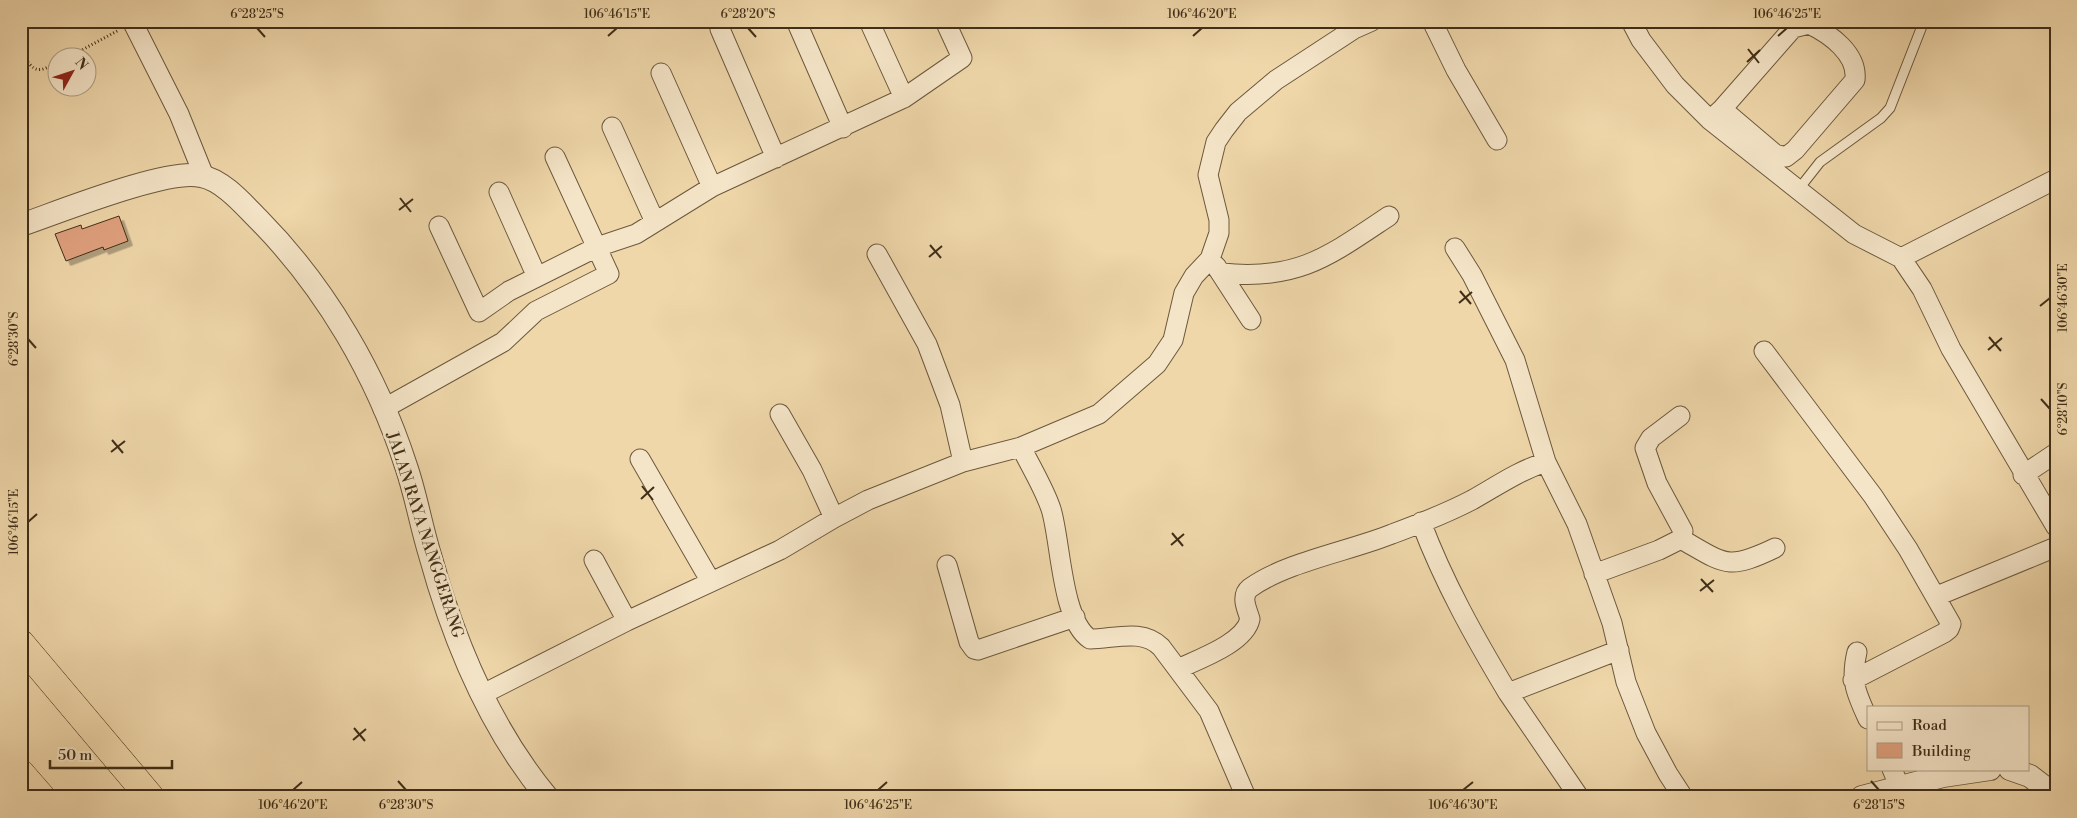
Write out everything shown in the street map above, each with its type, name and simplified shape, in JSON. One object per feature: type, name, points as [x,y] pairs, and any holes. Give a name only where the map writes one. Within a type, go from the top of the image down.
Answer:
[{"type":"highway","points":[[21,644],[150,797]]},
{"type":"highway","points":[[21,774],[41,797]]},
{"type":"street","points":[[868,21],[904,98]]},
{"type":"street","points":[[439,226],[479,312],[509,291],[597,247],[636,234],[712,187],[843,128],[904,98],[962,58],[945,21]]},
{"type":"street","points":[[1251,320],[1216,266],[1219,220],[1208,175],[1216,142],[1238,112],[1276,80],[1354,29],[1372,21]]},
{"type":"street","points":[[1432,21],[1456,70],[1497,140]]},
{"type":"street","points":[[1630,21],[1641,40],[1675,85],[1716,115],[1774,154],[1786,157],[1795,150],[1855,80],[1852,61],[1843,48],[1827,33],[1809,24],[1794,28],[1716,115]]},
{"type":"street","points":[[134,22],[179,114],[204,176]]},
{"type":"street","points":[[797,23],[843,128]]},
{"type":"street","points":[[720,29],[776,158]]},
{"type":"street","points":[[661,73],[712,187]]},
{"type":"street","points":[[1716,115],[1798,191],[1854,234],[1901,258],[1922,289],[1951,349],[2023,475],[2056,527]]},
{"type":"street","points":[[612,127],[655,222]]},
{"type":"street","points":[[383,409],[503,342],[536,311],[609,274],[555,158]]},
{"type":"street","points":[[21,225],[159,180],[190,174],[204,176]]},
{"type":"street","name":"JALAN RAYA NANGGERANG","points":[[204,176],[219,184],[275,236],[311,281],[336,317],[383,409],[406,466],[429,555],[454,631],[481,695],[494,721],[547,797]]},
{"type":"street","points":[[1901,258],[2056,179]]},
{"type":"street","points":[[499,192],[538,277]]},
{"type":"street","points":[[481,695],[626,621],[780,550],[868,500],[963,462],[1021,447],[1099,414],[1157,364],[1173,340],[1184,293],[1194,276],[1216,266],[1270,275],[1309,265],[1332,254],[1389,216]]},
{"type":"street","points":[[1455,248],[1476,282],[1515,360],[1546,462],[1577,524],[1619,650],[1626,682],[1646,733],[1683,797]]},
{"type":"street","points":[[877,254],[927,344],[950,405],[963,462]]},
{"type":"street","points":[[1764,351],[1872,496],[1908,548],[1950,620],[1949,629],[1853,680]]},
{"type":"street","points":[[780,414],[812,470],[834,518]]},
{"type":"street","points":[[1594,574],[1660,550],[1681,539],[1683,532],[1681,526],[1657,483],[1648,462],[1645,448],[1651,438],[1680,416]]},
{"type":"street","points":[[1021,447],[1050,507],[1064,578],[1079,629],[1090,639],[1136,636],[1155,640],[1209,711],[1246,797]]},
{"type":"street","points":[[2023,475],[2056,453]]},
{"type":"street","points":[[640,459],[711,582]]},
{"type":"street","points":[[1178,669],[1231,642],[1249,625],[1250,619],[1244,603],[1249,589],[1276,574],[1390,535],[1472,500],[1523,469],[1546,462]]},
{"type":"street","points":[[1420,522],[1438,567],[1472,633],[1536,736],[1571,783],[1579,797]]},
{"type":"street","points":[[1681,539],[1720,561],[1731,564],[1757,557],[1775,548]]},
{"type":"street","points":[[1937,596],[2056,547]]},
{"type":"street","points":[[594,560],[626,621]]},
{"type":"street","points":[[947,565],[969,642],[974,649],[978,650],[1075,616]]},
{"type":"street","points":[[1508,693],[1619,650]]},
{"type":"street","points":[[1857,652],[1852,670],[1853,680],[1867,717]]},
{"type":"street","points":[[1862,797],[1896,778],[1982,770]]},
{"type":"street","points":[[2013,770],[2030,776],[2056,796]]},
{"type":"lane","points":[[1798,191],[1820,162],[1881,118],[1890,108],[1924,21]]},
{"type":"path","points":[[86,48],[134,22]]},
{"type":"path","points":[[21,54],[33,69],[42,71],[48,68]]},
{"type":"building","points":[[119,216],[128,241],[104,250],[103,247],[66,261],[55,234],[81,225],[82,229]]}]
